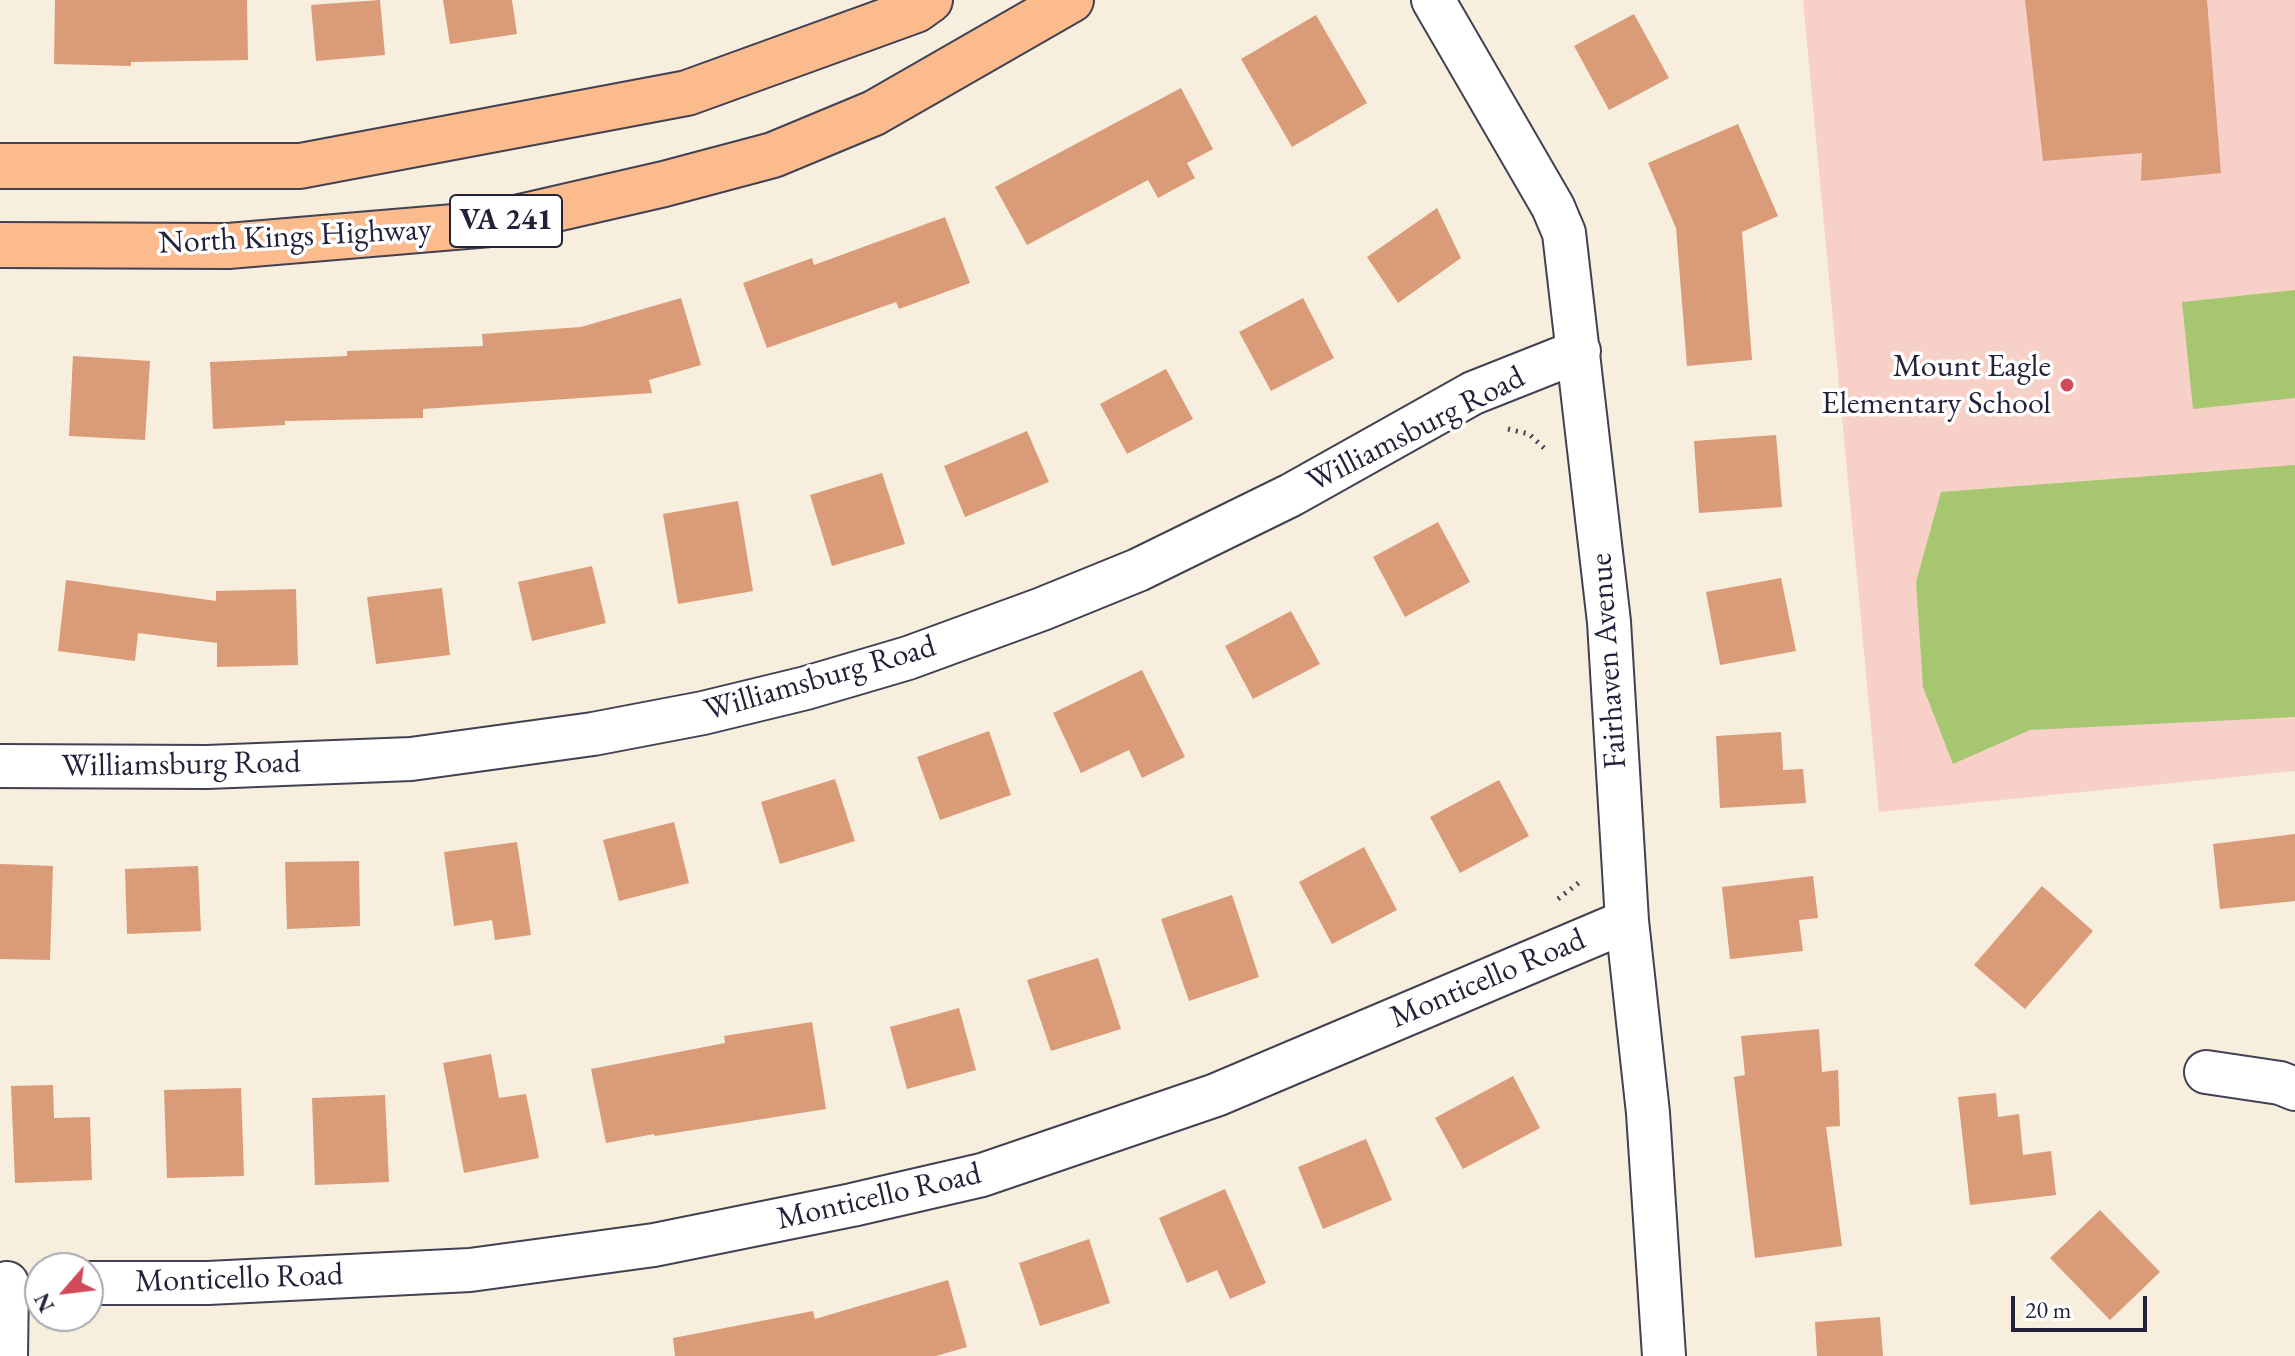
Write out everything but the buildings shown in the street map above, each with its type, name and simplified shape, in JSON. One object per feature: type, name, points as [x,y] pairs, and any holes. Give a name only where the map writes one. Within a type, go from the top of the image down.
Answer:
[{"type":"main road","points":[[0,166],[300,166],[687,93],[916,10],[930,0]]},
{"type":"main road","name":"North Kings Highway","points":[[0,245],[228,246],[490,224],[519,218],[773,155],[874,113],[1071,0]]},
{"type":"street","name":"Fairhaven Avenue","points":[[1433,0],[1553,207],[1564,233],[1609,622],[1627,921],[1648,1113],[1664,1356]]},
{"type":"street","name":"Williamsburg Road","points":[[0,766],[207,767],[411,759],[593,734],[703,713],[806,688],[908,658],[1138,570],[1291,495],[1473,393],[1579,351]]},
{"type":"street","name":"Monticello Road","points":[[104,1283],[208,1283],[470,1270],[654,1245],[867,1202],[982,1175],[1216,1095],[1627,921]]},
{"type":"street","points":[[2206,1072],[2280,1083],[2295,1089]]},
{"type":"street","points":[[6,1356],[16,1283]]},
{"type":"path","points":[[1499,426],[1529,434],[1550,452]]},
{"type":"path","points":[[1556,901],[1580,883],[1586,871]]},
{"type":"shaded area","name":"Mount Eagle Elementary School","points":[[1803,0],[2295,0],[2295,771],[1879,812]]},
{"type":"green space","points":[[2295,290],[2295,398],[2193,409],[2182,302]]},
{"type":"green space","points":[[2295,465],[2295,717],[2030,730],[1953,764],[1923,687],[1916,582],[1941,492]]},
{"type":"place","name":"Mount Eagle Elementary School","points":[[2067,385]]}]
